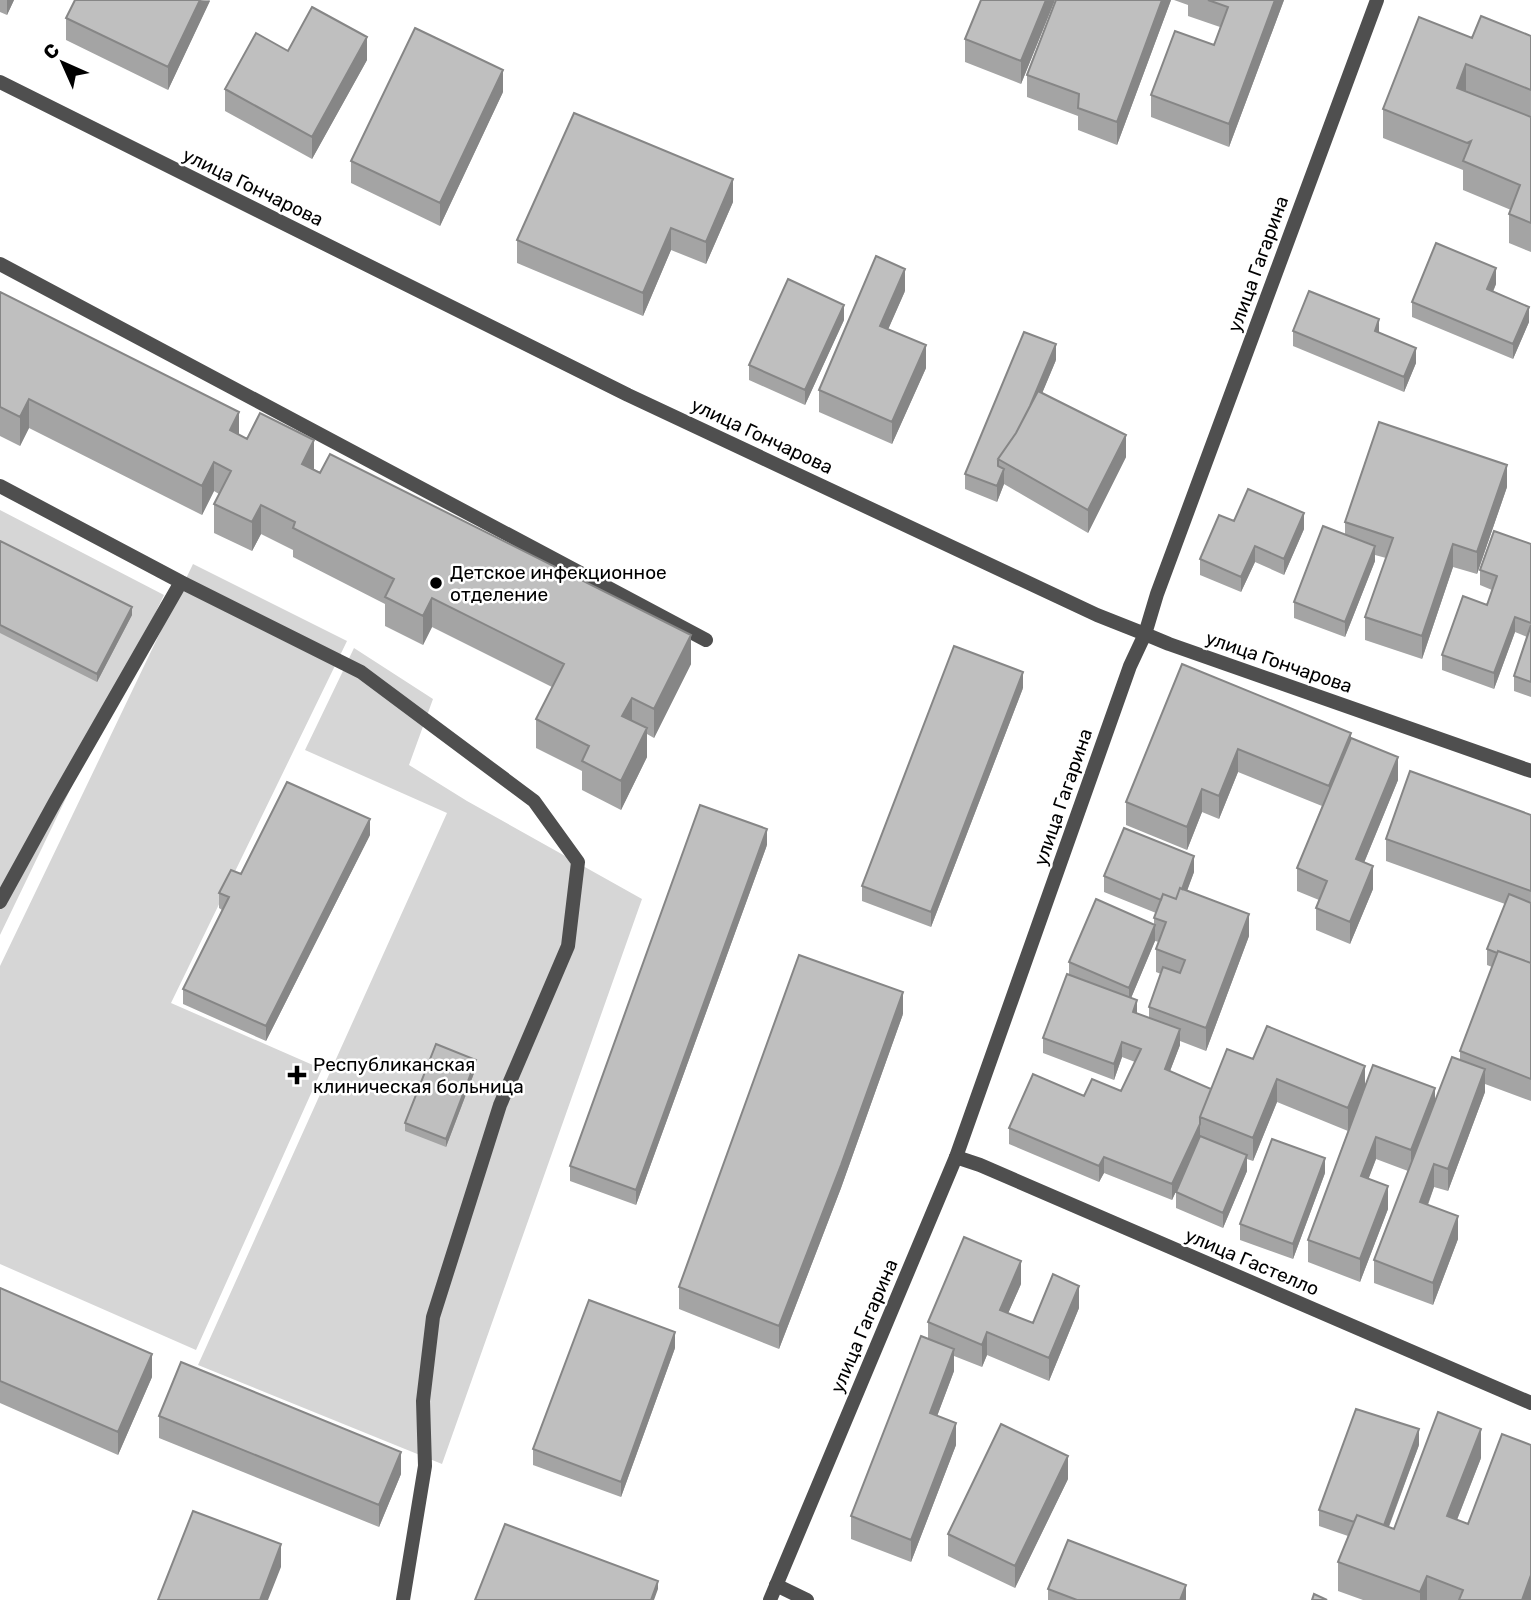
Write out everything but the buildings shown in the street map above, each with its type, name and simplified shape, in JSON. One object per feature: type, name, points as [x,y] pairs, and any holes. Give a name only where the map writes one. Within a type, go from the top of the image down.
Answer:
[{"type":"street","name":"улица Гагарина","points":[[770,1600],[956,1157],[1130,666],[1145,634],[1157,594],[1377,0]]},
{"type":"street","name":"улица Гончарова","points":[[0,82],[628,395],[1097,615],[1169,644],[1531,771]]},
{"type":"street","points":[[0,264],[706,640]]},
{"type":"street","points":[[0,486],[181,582],[361,672],[534,801],[578,862],[568,946],[500,1105],[433,1317],[423,1401],[425,1466],[403,1600]]},
{"type":"street","points":[[0,902],[181,582]]},
{"type":"street","name":"улица Гастелло","points":[[956,1157],[1531,1403]]},
{"type":"street","points":[[776,1585],[807,1600]]},
{"type":"shaded area","points":[[0,510],[164,595],[0,935]]},
{"type":"shaded area","points":[[193,564],[347,641],[171,1003],[322,1069],[196,1350],[0,1264],[0,966]]},
{"type":"shaded area","points":[[354,648],[433,699],[409,765],[467,801],[642,899],[442,1464],[198,1365],[447,813],[305,750]]},
{"type":"place","name":"Детское инфекционное отделение","points":[[436,583]]},
{"type":"place","name":"Республиканская клиническая больница","points":[[297,1075]]}]
